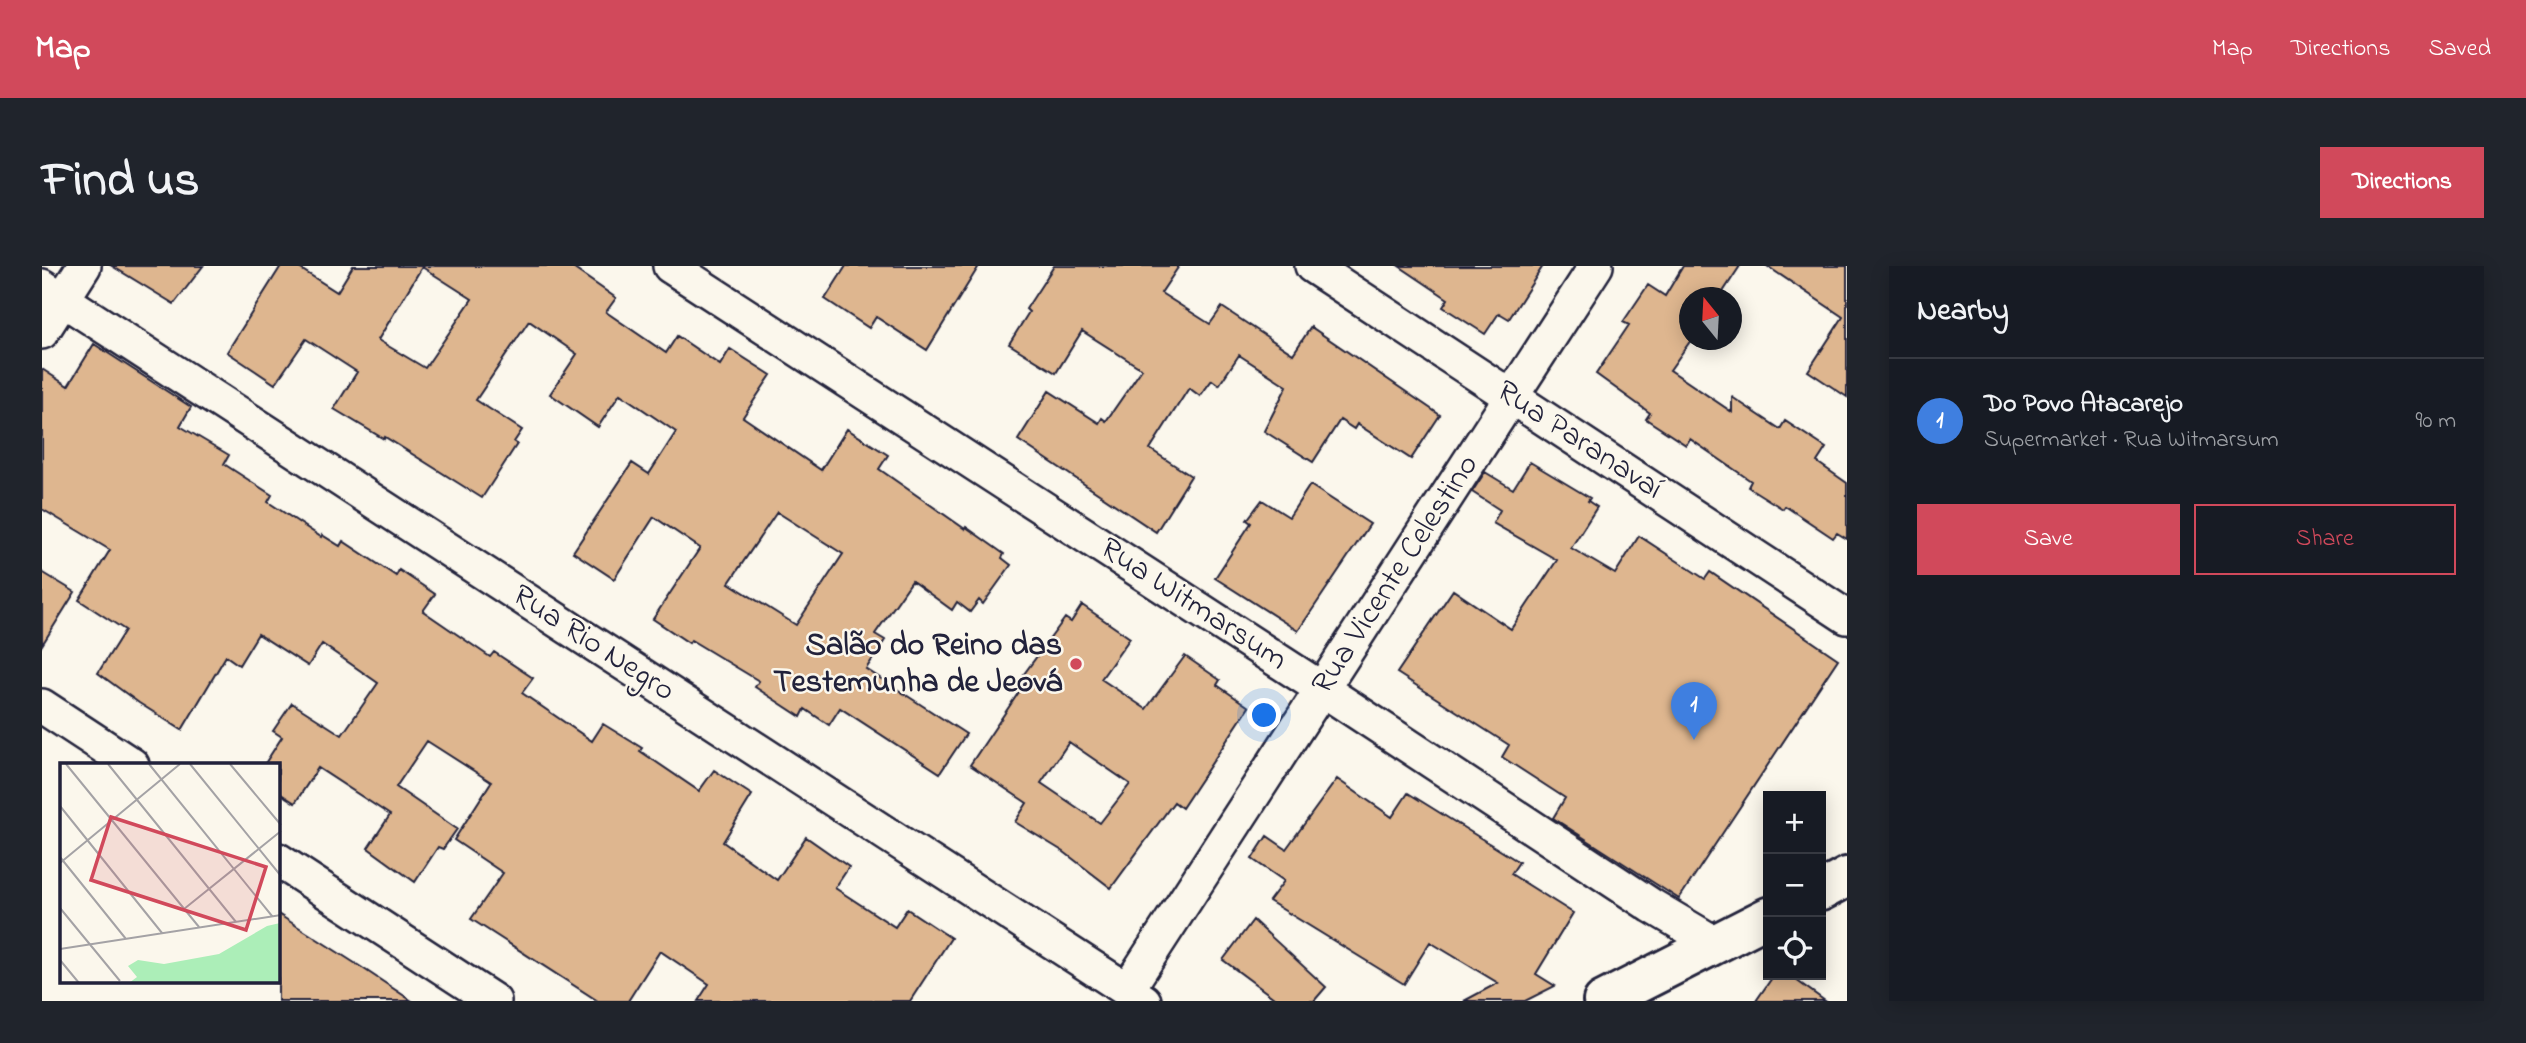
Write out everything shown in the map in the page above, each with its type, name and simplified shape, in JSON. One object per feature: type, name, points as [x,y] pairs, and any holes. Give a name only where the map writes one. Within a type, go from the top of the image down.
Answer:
[{"type":"main road","points":[[1826,888],[1847,877]]},
{"type":"main road","points":[[1603,1001],[1763,920]]},
{"type":"street","points":[[42,332],[52,293],[84,266]]},
{"type":"street","name":"Rua Witmarsum","points":[[670,266],[1652,906],[1716,944]]},
{"type":"street","name":"Rua Paranavaí","points":[[1312,266],[1847,617]]},
{"type":"street","name":"Rua Vicente Celestino","points":[[1135,996],[1322,689],[1596,266]]},
{"type":"street","name":"Rua Rio Negro","points":[[52,293],[1135,996]]},
{"type":"street","points":[[42,706],[129,763]]},
{"type":"street","points":[[280,861],[494,1001]]},
{"type":"building","points":[[112,266],[203,266],[174,304]]},
{"type":"building","points":[[281,266],[296,266],[337,292],[353,266],[570,266],[616,298],[606,312],[666,353],[677,336],[720,365],[730,349],[771,375],[743,417],[821,470],[847,429],[888,455],[879,469],[1004,554],[1002,558],[1011,565],[983,604],[979,600],[970,612],[957,602],[952,610],[912,581],[875,634],[885,640],[866,669],[966,734],[940,773],[840,708],[829,725],[805,709],[801,717],[755,687],[759,681],[691,640],[689,643],[653,619],[700,548],[654,517],[614,579],[573,552],[632,463],[649,474],[676,432],[620,394],[598,427],[550,394],[577,354],[529,321],[476,400],[522,430],[514,442],[517,444],[482,498],[385,437],[384,439],[334,409],[357,372],[306,339],[275,384],[227,352]],"holes":[[[422,267],[472,299],[425,368],[378,340]],[[777,512],[843,554],[796,625],[729,583]]]},
{"type":"building","points":[[846,266],[979,266],[927,350],[876,317],[869,328],[825,299]]},
{"type":"building","points":[[1054,266],[1179,266],[1161,293],[1210,324],[1222,307],[1293,354],[1311,327],[1440,415],[1411,459],[1357,424],[1354,429],[1340,420],[1313,462],[1264,431],[1287,386],[1239,355],[1219,385],[1212,380],[1200,396],[1189,388],[1150,449],[1191,476],[1156,532],[1018,440],[1049,391],[1099,423],[1102,418],[1106,421],[1142,369],[1082,331],[1056,373],[1009,344],[1029,312],[1026,309]]},
{"type":"building","points":[[1399,266],[1543,266],[1509,319],[1499,313],[1485,334],[1443,307],[1448,299]]},
{"type":"building","points":[[1683,266],[1740,266],[1726,287],[1679,287],[1679,350],[1684,350],[1670,370],[1732,412],[1732,397],[1780,429],[1785,421],[1826,448],[1817,462],[1847,483],[1847,539],[1837,533],[1833,538],[1785,506],[1783,509],[1748,487],[1751,481],[1690,439],[1686,445],[1646,419],[1650,413],[1596,374],[1629,325],[1623,322],[1648,285],[1665,296]]},
{"type":"building","points":[[1767,266],[1847,266],[1847,397],[1808,371],[1843,317]]},
{"type":"building","points":[[94,344],[191,407],[180,426],[229,455],[224,464],[272,495],[268,502],[321,537],[322,535],[340,546],[343,541],[396,576],[399,570],[435,594],[423,611],[490,657],[494,652],[533,678],[522,693],[592,741],[603,724],[642,748],[640,751],[699,791],[714,770],[752,795],[723,842],[777,880],[806,837],[849,867],[835,888],[895,927],[907,909],[951,938],[910,1001],[698,1001],[709,984],[660,951],[628,1001],[598,1001],[471,919],[503,873],[454,840],[491,782],[427,741],[396,787],[457,829],[443,849],[438,847],[415,882],[368,848],[390,815],[318,768],[295,803],[280,793],[280,763],[265,763],[282,737],[273,731],[292,703],[342,735],[378,683],[322,644],[308,666],[258,634],[239,665],[226,656],[182,730],[139,703],[98,673],[125,630],[79,600],[110,550],[42,509],[42,369],[68,386]]},
{"type":"building","points":[[1530,462],[1590,498],[1588,501],[1597,507],[1571,548],[1615,574],[1639,536],[1705,579],[1710,572],[1838,659],[1679,899],[1553,818],[1565,798],[1502,757],[1509,745],[1397,673],[1453,590],[1511,629],[1557,560],[1493,523],[1500,510],[1472,492],[1485,472],[1513,489]]},
{"type":"building","points":[[1310,485],[1370,524],[1298,631],[1215,578],[1251,523],[1247,520],[1262,500],[1289,517]]},
{"type":"building","points":[[42,572],[75,592],[42,645]]},
{"type":"building","points":[[1082,605],[1130,638],[1101,679],[1146,709],[1185,656],[1220,680],[1217,685],[1249,707],[1182,808],[1174,802],[1111,888],[1064,852],[1015,822],[1027,803],[970,765],[1029,677],[1024,674],[1065,618],[1071,622]],"holes":[[[1069,742],[1130,784],[1100,823],[1041,783]]]},
{"type":"building","points":[[1337,779],[1392,817],[1408,793],[1519,862],[1511,874],[1573,913],[1536,974],[1555,986],[1525,1001],[1464,1001],[1498,983],[1430,942],[1404,984],[1269,901],[1284,881],[1252,859],[1267,836],[1286,849]]},
{"type":"building","points":[[280,915],[412,1001],[278,1001]]},
{"type":"building","points":[[1253,920],[1326,987],[1314,1001],[1278,1001],[1223,960]]},
{"type":"building","points":[[1771,980],[1796,980],[1825,1001],[1756,1001]]},
{"type":"place","name":"Salão do Reino das Testemunha de Jeová","points":[[1076,664]]},
{"type":"place","name":"Do Povo Atacarejo","points":[[1694,740]]}]
